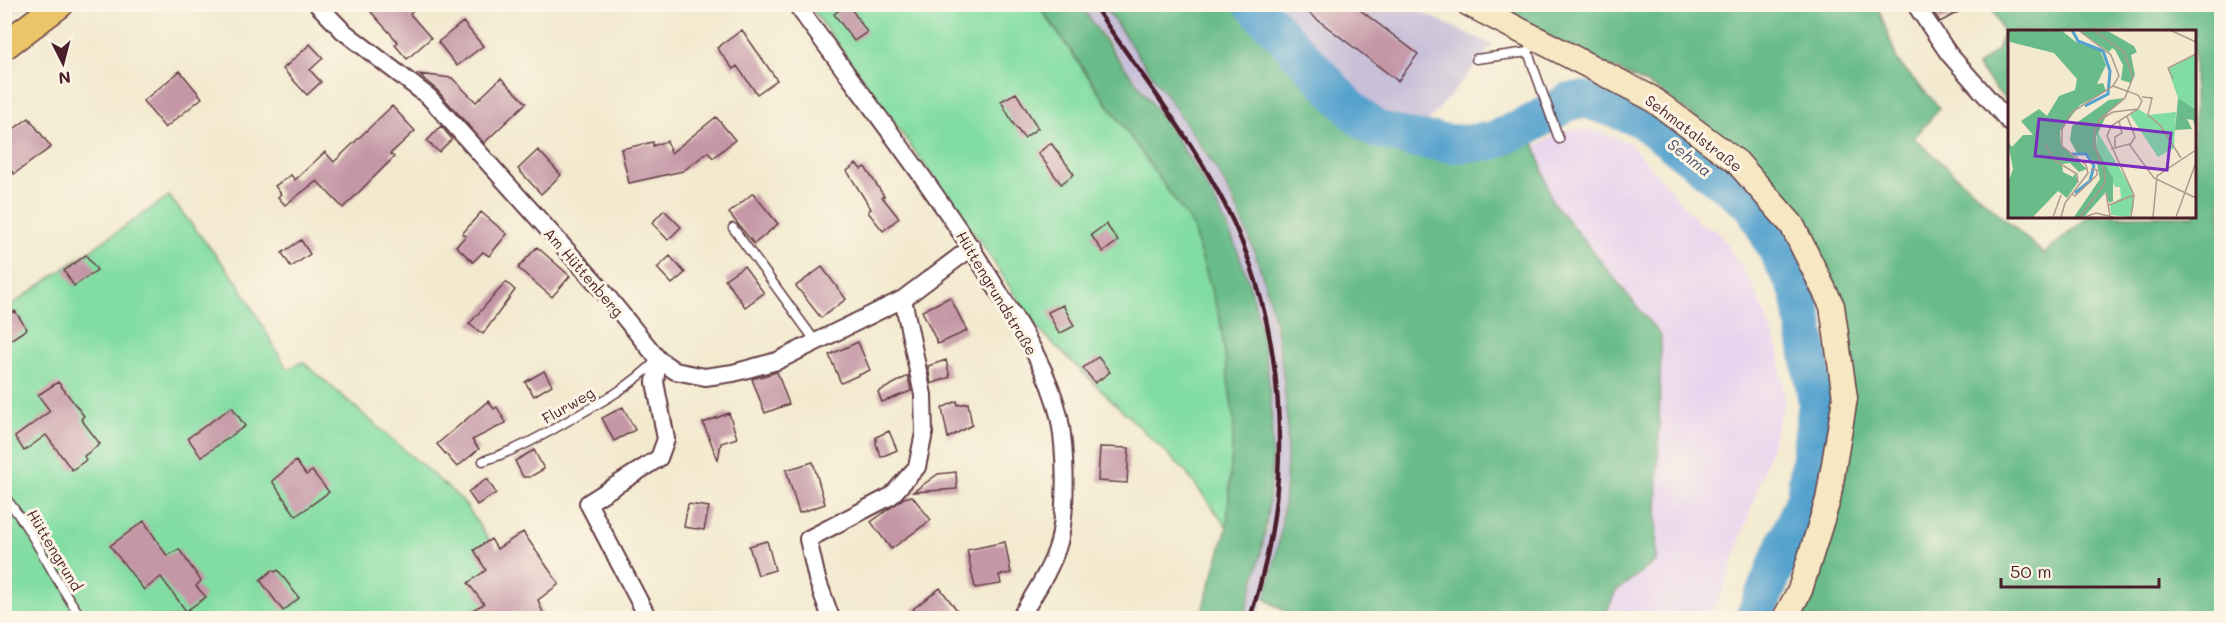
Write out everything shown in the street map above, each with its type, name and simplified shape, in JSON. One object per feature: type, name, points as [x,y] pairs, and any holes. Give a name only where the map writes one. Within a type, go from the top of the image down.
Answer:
[{"type":"main road","points":[[4,46],[60,4]]},
{"type":"main road","name":"Sehmatalstraße","points":[[1469,4],[1532,46],[1651,98],[1737,162],[1792,225],[1832,306],[1845,398],[1828,500],[1800,590],[1785,618]]},
{"type":"street","name":"Am Hüttenberg","points":[[317,4],[343,32],[429,97],[598,285],[658,358],[675,371],[705,377],[734,373],[777,361],[903,299],[972,247]]},
{"type":"street","name":"Hüttengrundstraße","points":[[796,4],[972,247],[1014,316],[1045,375],[1059,416],[1064,466],[1063,516],[1058,544],[1040,585],[1020,618]]},
{"type":"street","points":[[1915,4],[1949,54],[2008,121]]},
{"type":"street","points":[[831,618],[817,579],[808,539],[891,496],[917,467],[924,433],[923,395],[903,299]]},
{"type":"street","points":[[648,618],[588,503],[659,458],[666,440],[655,382],[658,358]]},
{"type":"lane","points":[[1476,59],[1532,46],[1559,139]]},
{"type":"lane","points":[[733,228],[816,342]]},
{"type":"lane","name":"Flurweg","points":[[483,462],[511,453],[616,394],[640,376],[658,358]]},
{"type":"lane","name":"Hüttengrund","points":[[4,496],[28,526],[68,599],[82,618]]},
{"type":"shaded area","points":[[5,4],[26,4],[26,5],[5,21]]},
{"type":"shaded area","points":[[1081,5],[1104,5],[1167,94],[1222,180],[1255,251],[1266,289],[1283,371],[1287,414],[1287,455],[1281,530],[1274,564],[1258,618],[1243,618],[1251,595],[1267,528],[1272,415],[1268,374],[1252,293],[1225,222],[1207,187],[1152,103]]},
{"type":"shaded area","points":[[1262,5],[1405,5],[1493,45],[1413,139],[1375,129],[1357,115]]},
{"type":"shaded area","points":[[1569,129],[1598,131],[1629,143],[1702,226],[1718,231],[1755,289],[1779,352],[1785,399],[1759,485],[1722,593],[1708,618],[1604,618],[1616,591],[1656,561],[1661,336],[1552,201],[1536,146]]},
{"type":"green space","points":[[809,5],[1038,5],[1192,225],[1220,319],[1234,422],[1227,527],[1185,471],[1036,327],[983,246]]},
{"type":"green space","points":[[1039,5],[1081,5],[1199,174],[1232,237],[1250,289],[1263,343],[1270,399],[1272,455],[1268,510],[1258,565],[1243,618],[1200,618],[1227,527],[1234,422],[1220,319],[1192,225]]},
{"type":"green space","points":[[1104,5],[1262,5],[1357,115],[1375,129],[1413,139],[1458,144],[1492,141],[1529,125],[1552,201],[1661,336],[1656,561],[1616,591],[1604,618],[1295,618],[1265,599],[1281,528],[1286,484],[1287,439],[1280,350],[1271,306],[1243,221],[1223,181]]},
{"type":"green space","points":[[1483,5],[1877,5],[1898,62],[1940,108],[1914,138],[2044,254],[2087,218],[2196,218],[2196,30],[2008,30],[2008,104],[1977,66],[1997,50],[2003,33],[1991,5],[2221,5],[2221,618],[1795,618],[1818,572],[1849,463],[1852,396],[1842,299],[1813,239],[1751,159],[1657,89]]},
{"type":"green space","points":[[169,196],[238,283],[287,369],[303,362],[462,500],[542,618],[5,618],[4,310]]},
{"type":"building","points":[[380,4],[421,4],[410,14],[431,38],[407,59],[395,45],[398,42],[371,12]]},
{"type":"building","points":[[848,4],[867,32],[854,41],[834,14]]},
{"type":"building","points":[[1297,4],[1352,4],[1418,54],[1398,81]]},
{"type":"building","points":[[1928,4],[1973,4],[1940,22]]},
{"type":"building","points":[[463,22],[483,46],[457,66],[438,42]]},
{"type":"building","points":[[742,30],[777,80],[757,94],[737,66],[733,69],[717,48]]},
{"type":"building","points":[[310,44],[323,58],[310,70],[321,82],[307,95],[283,69]]},
{"type":"building","points":[[180,71],[202,98],[165,128],[143,101]]},
{"type":"building","points":[[418,74],[452,78],[476,102],[501,78],[526,103],[484,143],[437,90]]},
{"type":"building","points":[[1016,93],[1038,128],[1024,138],[1001,101]]},
{"type":"building","points":[[392,106],[415,131],[390,154],[394,157],[343,208],[317,181],[285,205],[278,197],[281,194],[275,186],[291,175],[295,180],[325,152],[334,162]]},
{"type":"building","points":[[716,117],[735,140],[713,158],[708,152],[683,171],[629,183],[621,149],[653,142],[653,146],[667,141],[671,153]]},
{"type":"building","points":[[29,118],[51,147],[14,174],[4,161],[4,136]]},
{"type":"building","points":[[441,126],[452,139],[439,152],[427,141]]},
{"type":"building","points":[[1051,143],[1074,174],[1061,184],[1038,153]]},
{"type":"building","points":[[538,150],[561,175],[541,194],[518,169]]},
{"type":"building","points":[[856,164],[861,169],[865,167],[884,196],[882,197],[899,218],[883,231],[868,212],[871,209],[847,171]]},
{"type":"building","points":[[753,193],[778,224],[754,244],[729,213]]},
{"type":"building","points":[[664,210],[681,227],[668,240],[652,223]]},
{"type":"building","points":[[481,212],[507,234],[489,256],[483,252],[473,262],[456,246],[466,236],[462,234]]},
{"type":"building","points":[[1106,224],[1118,241],[1103,252],[1091,235]]},
{"type":"building","points":[[301,240],[310,254],[291,267],[282,253]]},
{"type":"building","points":[[537,247],[570,276],[552,297],[518,268]]},
{"type":"building","points":[[86,255],[97,270],[74,286],[64,271]]},
{"type":"building","points":[[670,256],[685,273],[672,284],[657,268]]},
{"type":"building","points":[[744,266],[764,293],[745,307],[725,279]]},
{"type":"building","points":[[822,267],[846,299],[821,318],[796,286]]},
{"type":"building","points":[[506,282],[515,290],[483,334],[469,324]]},
{"type":"building","points":[[950,297],[967,331],[938,344],[922,311]]},
{"type":"building","points":[[1063,305],[1074,326],[1059,334],[1048,312]]},
{"type":"building","points":[[15,311],[27,329],[4,344],[4,319]]},
{"type":"building","points":[[858,342],[870,370],[841,383],[829,355]]},
{"type":"building","points":[[1098,357],[1110,372],[1095,383],[1083,368]]},
{"type":"building","points":[[946,360],[950,377],[931,384],[928,366]]},
{"type":"building","points":[[544,371],[552,385],[534,396],[525,382]]},
{"type":"building","points":[[777,372],[789,404],[765,413],[752,379]]},
{"type":"building","points":[[908,376],[911,391],[882,402],[878,392]]},
{"type":"building","points":[[58,382],[84,416],[81,419],[100,444],[84,456],[86,460],[72,470],[46,435],[24,451],[15,437],[50,411],[38,395]]},
{"type":"building","points":[[488,401],[494,409],[497,407],[506,423],[472,440],[479,449],[457,467],[437,444]]},
{"type":"building","points":[[957,401],[958,405],[968,403],[972,425],[948,438],[942,408]]},
{"type":"building","points":[[232,407],[245,426],[201,457],[188,438]]},
{"type":"building","points":[[623,407],[635,430],[614,441],[602,418]]},
{"type":"building","points":[[729,413],[737,438],[721,443],[718,460],[703,423]]},
{"type":"building","points":[[889,431],[897,450],[881,457],[876,437]]},
{"type":"building","points":[[1100,447],[1129,448],[1127,483],[1098,481]]},
{"type":"building","points":[[534,450],[544,469],[530,477],[523,477],[515,461]]},
{"type":"building","points":[[296,461],[306,475],[312,471],[329,492],[296,516],[272,481]]},
{"type":"building","points":[[813,462],[825,504],[799,513],[786,470]]},
{"type":"building","points":[[956,472],[957,489],[913,492],[938,474]]},
{"type":"building","points":[[487,479],[496,493],[477,505],[468,492]]},
{"type":"building","points":[[912,496],[931,520],[891,549],[871,522],[904,498]]},
{"type":"building","points":[[688,504],[709,507],[704,530],[684,527]]},
{"type":"building","points":[[144,521],[167,556],[179,549],[201,581],[196,586],[206,597],[186,611],[161,577],[144,590],[110,546]]},
{"type":"building","points":[[523,532],[559,584],[538,600],[545,618],[457,618],[484,604],[468,583],[486,570],[474,550],[491,539],[497,549]]},
{"type":"building","points":[[767,541],[775,570],[758,575],[749,546]]},
{"type":"building","points":[[1005,542],[1011,573],[999,575],[1001,584],[975,588],[967,550]]},
{"type":"building","points":[[273,570],[275,572],[278,570],[299,598],[283,611],[260,580]]},
{"type":"building","points":[[940,588],[963,618],[921,618],[913,609]]},
{"type":"waterway","name":"Sehma","points":[[1253,4],[1357,115],[1375,129],[1413,139],[1458,144],[1492,141],[1529,125],[1570,101],[1588,100],[1640,118],[1753,205],[1799,292],[1817,403],[1805,498],[1754,618]]},
{"type":"railway","points":[[1093,4],[1172,116],[1215,186],[1239,236],[1258,289],[1271,343],[1278,398],[1279,454],[1275,510],[1265,565],[1250,618]]}]
